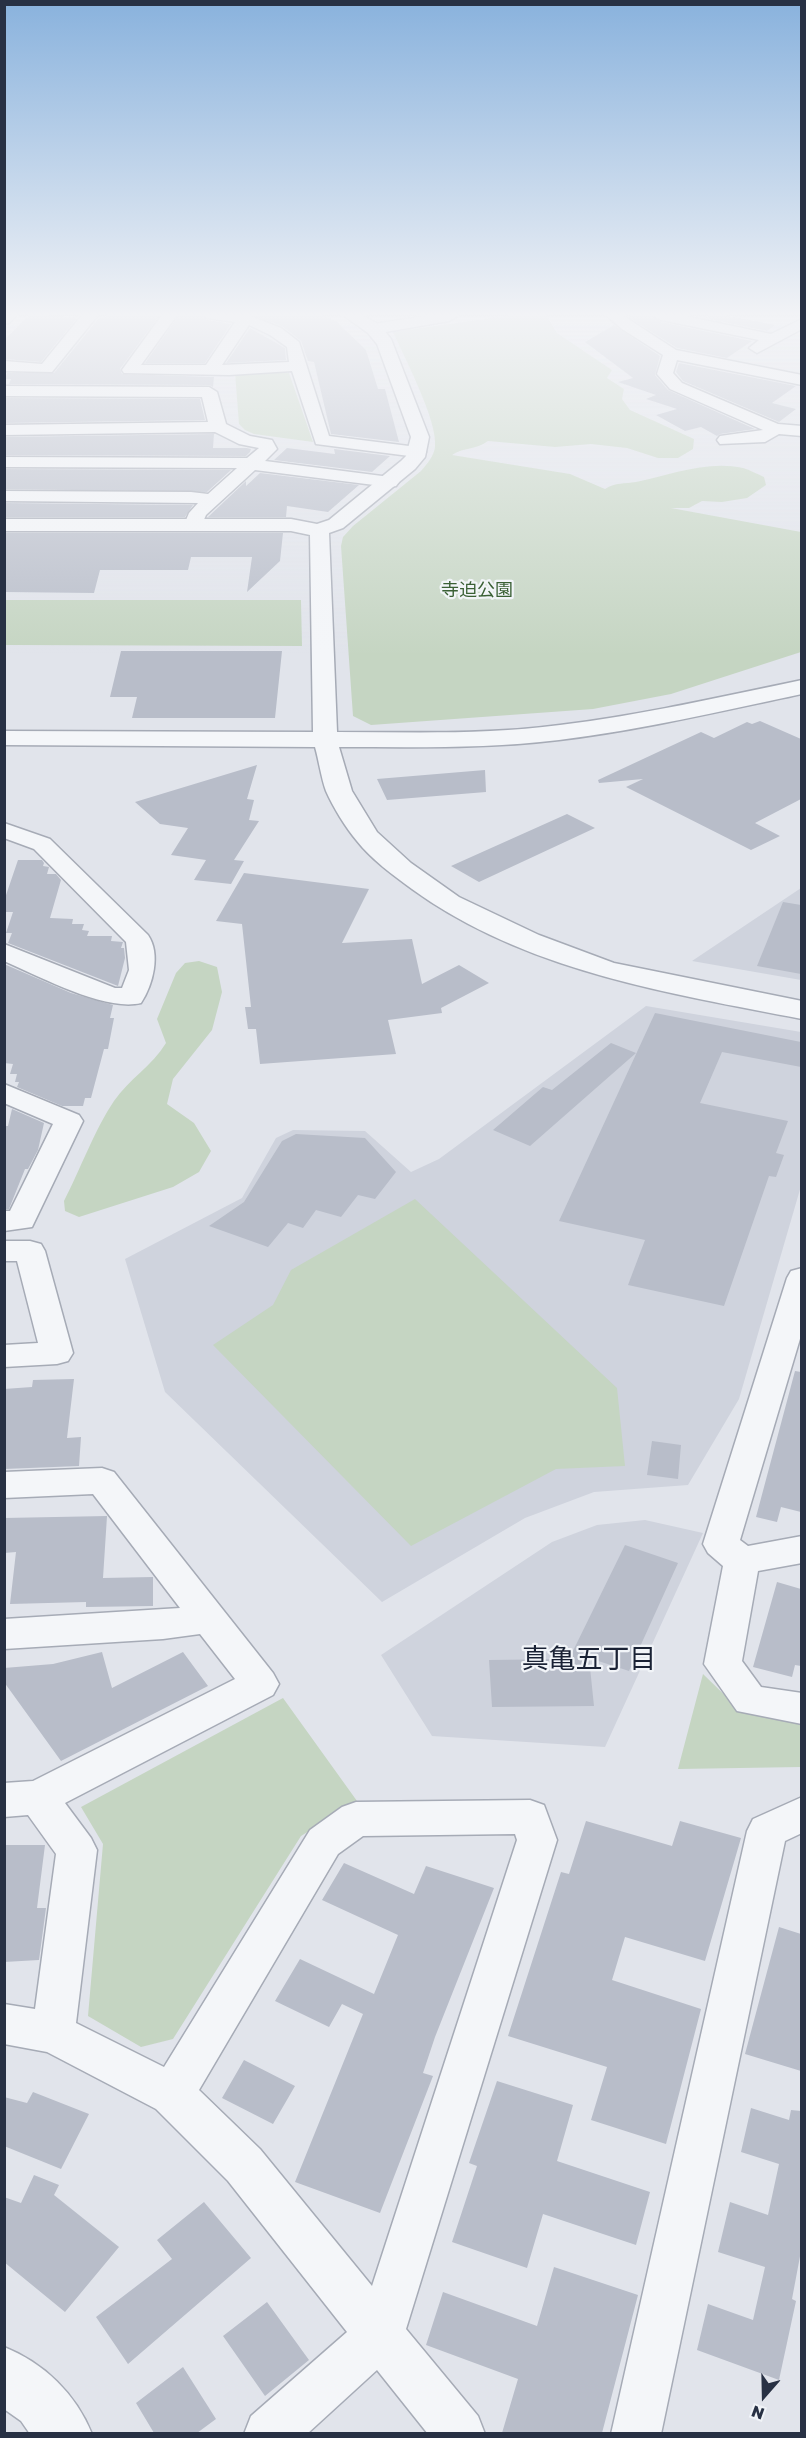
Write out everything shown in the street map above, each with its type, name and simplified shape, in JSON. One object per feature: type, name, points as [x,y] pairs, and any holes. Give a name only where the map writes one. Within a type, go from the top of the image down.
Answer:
[{"type":"street","points":[[4,430],[135,429]]},
{"type":"street","points":[[193,525],[198,513],[268,449],[266,444],[245,440],[220,429]]},
{"type":"street","points":[[318,429],[322,440],[417,452]]},
{"type":"street","points":[[4,525],[291,525],[318,530],[336,524],[408,465],[417,452],[420,437],[417,429]]},
{"type":"street","points":[[726,440],[758,438],[771,434],[775,429],[801,431]]},
{"type":"street","points":[[4,462],[253,463],[390,482]]},
{"type":"street","points":[[4,496],[191,497],[212,500]]},
{"type":"street","points":[[318,530],[321,537],[324,621],[325,739],[339,791],[367,837],[402,869],[449,903],[529,941],[605,969],[682,987],[801,1010]]},
{"type":"street","points":[[4,738],[466,740],[558,734],[644,720],[801,687]]},
{"type":"street","points":[[4,830],[42,844],[139,940],[142,970],[132,997],[110,995],[4,952]]},
{"type":"street","points":[[4,1092],[69,1121],[21,1220],[4,1221]]},
{"type":"street","points":[[4,1251],[30,1251],[57,1353],[4,1356]]},
{"type":"street","points":[[742,1561],[721,1544],[790,1360],[801,1278]]},
{"type":"street","points":[[4,1485],[102,1480],[260,1684],[21,1799],[77,1850],[53,2033]]},
{"type":"street","points":[[742,1561],[801,1548]]},
{"type":"street","points":[[742,1561],[723,1664],[750,1700],[801,1708]]},
{"type":"street","points":[[4,1634],[163,1625],[207,1618]]},
{"type":"street","points":[[636,2433],[767,1831],[801,1814]]},
{"type":"street","points":[[172,2094],[324,1842],[356,1819],[531,1817],[537,1840],[380,2335],[269,2433]]},
{"type":"street","points":[[4,2024],[53,2033],[172,2094],[244,2165],[460,2433]]},
{"type":"street","points":[[4,2374],[40,2402],[65,2433]]},
{"type":"shaded area","points":[[801,888],[801,980],[692,961]]},
{"type":"shaded area","points":[[646,1006],[801,1032],[801,1186],[739,1399],[688,1485],[594,1492],[525,1518],[382,1602],[165,1392],[125,1259],[242,1198],[276,1138],[293,1130],[365,1131],[411,1172],[439,1159]]},
{"type":"shaded area","points":[[645,1520],[703,1533],[605,1747],[432,1736],[381,1655],[552,1542],[597,1525]]},
{"type":"green space","points":[[308,429],[313,442],[254,434],[245,430]]},
{"type":"green space","name":"寺迫公園","points":[[433,429],[671,429],[694,439],[693,449],[678,458],[658,458],[627,448],[591,444],[555,447],[488,441],[452,455],[570,474],[605,489],[616,484],[636,482],[702,467],[743,468],[764,477],[766,485],[747,498],[722,502],[702,501],[689,508],[671,508],[801,532],[801,652],[671,694],[593,709],[371,725],[353,716],[341,546],[343,537],[353,526],[421,471],[432,457],[435,436]]},
{"type":"green space","points":[[5,600],[301,600],[302,646],[5,645]]},
{"type":"green space","points":[[199,961],[217,967],[222,992],[212,1030],[173,1079],[167,1104],[194,1123],[211,1151],[199,1172],[173,1187],[79,1217],[65,1211],[64,1201],[107,1112],[120,1093],[154,1059],[166,1043],[157,1019],[176,973],[185,963]]},
{"type":"green space","points":[[415,1199],[617,1388],[625,1466],[556,1469],[411,1546],[213,1345],[273,1305],[291,1270]]},
{"type":"green space","points":[[703,1674],[742,1712],[801,1723],[801,1767],[678,1769]]},
{"type":"green space","points":[[283,1698],[357,1801],[301,1836],[173,2039],[141,2047],[88,2016],[103,1844],[81,1807]]},
{"type":"building","points":[[330,429],[396,429],[399,442],[331,434]]},
{"type":"building","points":[[704,429],[755,429],[720,434],[717,436]]},
{"type":"building","points":[[214,434],[213,448],[247,448],[251,449],[250,452],[246,456],[4,455],[4,437]]},
{"type":"building","points":[[287,448],[335,454],[334,449],[390,456],[372,472],[274,460]]},
{"type":"building","points":[[4,469],[231,470],[207,492],[4,489]]},
{"type":"building","points":[[260,473],[359,485],[328,512],[287,506],[286,517],[208,517],[246,481],[246,486]]},
{"type":"building","points":[[4,503],[193,505],[185,517],[4,517]]},
{"type":"building","points":[[4,533],[283,533],[280,561],[247,592],[252,557],[191,557],[188,570],[100,570],[94,593],[4,592]]},
{"type":"building","points":[[121,651],[282,651],[275,718],[132,718],[137,697],[110,697]]},
{"type":"building","points":[[760,721],[801,739],[801,799],[755,823],[780,836],[751,850],[626,787],[643,779],[599,783],[598,780],[701,732],[714,738],[747,722],[752,724]]},
{"type":"building","points":[[257,765],[247,799],[254,800],[249,820],[259,821],[234,860],[244,861],[231,884],[194,880],[206,860],[171,855],[188,828],[160,824],[135,802]]},
{"type":"building","points":[[485,770],[486,792],[387,800],[377,779]]},
{"type":"building","points":[[567,814],[595,828],[479,882],[451,866]]},
{"type":"building","points":[[18,860],[42,860],[43,866],[49,867],[47,874],[56,874],[61,880],[50,918],[73,919],[72,924],[84,924],[82,930],[89,931],[87,936],[112,936],[111,941],[123,942],[121,948],[124,948],[125,958],[118,986],[8,943],[12,933],[6,933],[13,912],[4,912],[4,901]]},
{"type":"building","points":[[244,873],[369,889],[342,943],[412,939],[422,984],[459,965],[489,983],[441,1008],[442,1013],[388,1020],[396,1054],[260,1064],[256,1029],[248,1029],[245,1007],[251,1007],[242,924],[216,921]]},
{"type":"building","points":[[783,902],[801,905],[801,974],[757,966]]},
{"type":"building","points":[[4,964],[71,993],[113,1005],[110,1018],[114,1018],[108,1049],[104,1049],[91,1098],[85,1098],[83,1106],[62,1106],[17,1087],[19,1082],[15,1082],[17,1074],[10,1074],[13,1064],[4,1063]]},
{"type":"building","points":[[655,1013],[801,1042],[801,1067],[722,1052],[700,1103],[788,1121],[776,1153],[784,1155],[776,1177],[769,1176],[724,1306],[628,1285],[645,1240],[559,1221]]},
{"type":"building","points":[[611,1043],[636,1053],[530,1146],[493,1130],[543,1087],[552,1090]]},
{"type":"building","points":[[12,1109],[44,1123],[38,1150],[28,1169],[25,1169],[9,1209],[4,1209],[4,1126],[8,1126]]},
{"type":"building","points":[[296,1134],[365,1138],[396,1172],[375,1199],[358,1195],[341,1217],[316,1210],[303,1228],[288,1223],[268,1247],[209,1226],[244,1202],[282,1141]]},
{"type":"building","points":[[795,1371],[801,1372],[801,1512],[781,1507],[777,1522],[756,1517]]},
{"type":"building","points":[[74,1379],[67,1438],[81,1437],[79,1466],[4,1469],[4,1389],[32,1387],[33,1380]]},
{"type":"building","points":[[652,1441],[681,1445],[678,1479],[647,1475]]},
{"type":"building","points":[[107,1516],[103,1578],[153,1577],[153,1606],[86,1607],[86,1602],[10,1604],[16,1552],[4,1553],[4,1518]]},
{"type":"building","points":[[625,1545],[678,1563],[629,1671],[589,1658],[594,1706],[492,1707],[489,1660],[569,1659]]},
{"type":"building","points":[[777,1582],[801,1589],[801,1666],[795,1665],[792,1677],[753,1667]]},
{"type":"building","points":[[102,1652],[112,1688],[183,1652],[208,1686],[61,1761],[4,1682],[4,1668],[53,1664]]},
{"type":"building","points":[[586,1821],[672,1846],[680,1821],[741,1838],[705,1961],[625,1937],[612,1980],[701,2009],[666,2144],[591,2120],[607,2067],[508,2036],[561,1872],[569,1874]]},
{"type":"building","points":[[4,1845],[45,1845],[37,1908],[46,1908],[39,1960],[4,1962]]},
{"type":"building","points":[[344,1863],[414,1894],[426,1866],[494,1888],[435,2037],[423,2073],[433,2076],[380,2213],[295,2182],[363,2014],[342,2004],[329,2027],[275,2001],[300,1959],[374,1994],[398,1935],[322,1900]]},
{"type":"building","points":[[779,1927],[801,1934],[801,2071],[745,2054]]},
{"type":"building","points":[[244,2060],[295,2086],[273,2124],[222,2098]]},
{"type":"building","points":[[497,2081],[573,2105],[557,2161],[650,2192],[636,2245],[543,2214],[527,2268],[452,2242],[477,2166],[469,2163]]},
{"type":"building","points":[[33,2092],[89,2114],[61,2169],[4,2146],[4,2097],[27,2103]]},
{"type":"building","points":[[751,2108],[789,2120],[791,2110],[801,2111],[801,2251],[792,2299],[796,2301],[779,2380],[697,2350],[708,2304],[753,2320],[765,2267],[718,2252],[730,2202],[768,2215],[779,2164],[741,2152]]},
{"type":"building","points":[[34,2175],[59,2185],[54,2195],[119,2247],[65,2312],[4,2262],[4,2197],[21,2203]]},
{"type":"building","points":[[204,2202],[251,2258],[128,2364],[96,2317],[172,2259],[157,2240]]},
{"type":"building","points":[[554,2267],[638,2295],[602,2433],[502,2433],[518,2379],[426,2345],[443,2292],[537,2326]]},
{"type":"building","points":[[267,2302],[309,2360],[265,2396],[223,2336]]},
{"type":"building","points":[[183,2367],[216,2419],[197,2433],[154,2433],[136,2403]]},
{"type":"district","name":"真亀五丁目","points":[[589,1659]]}]
